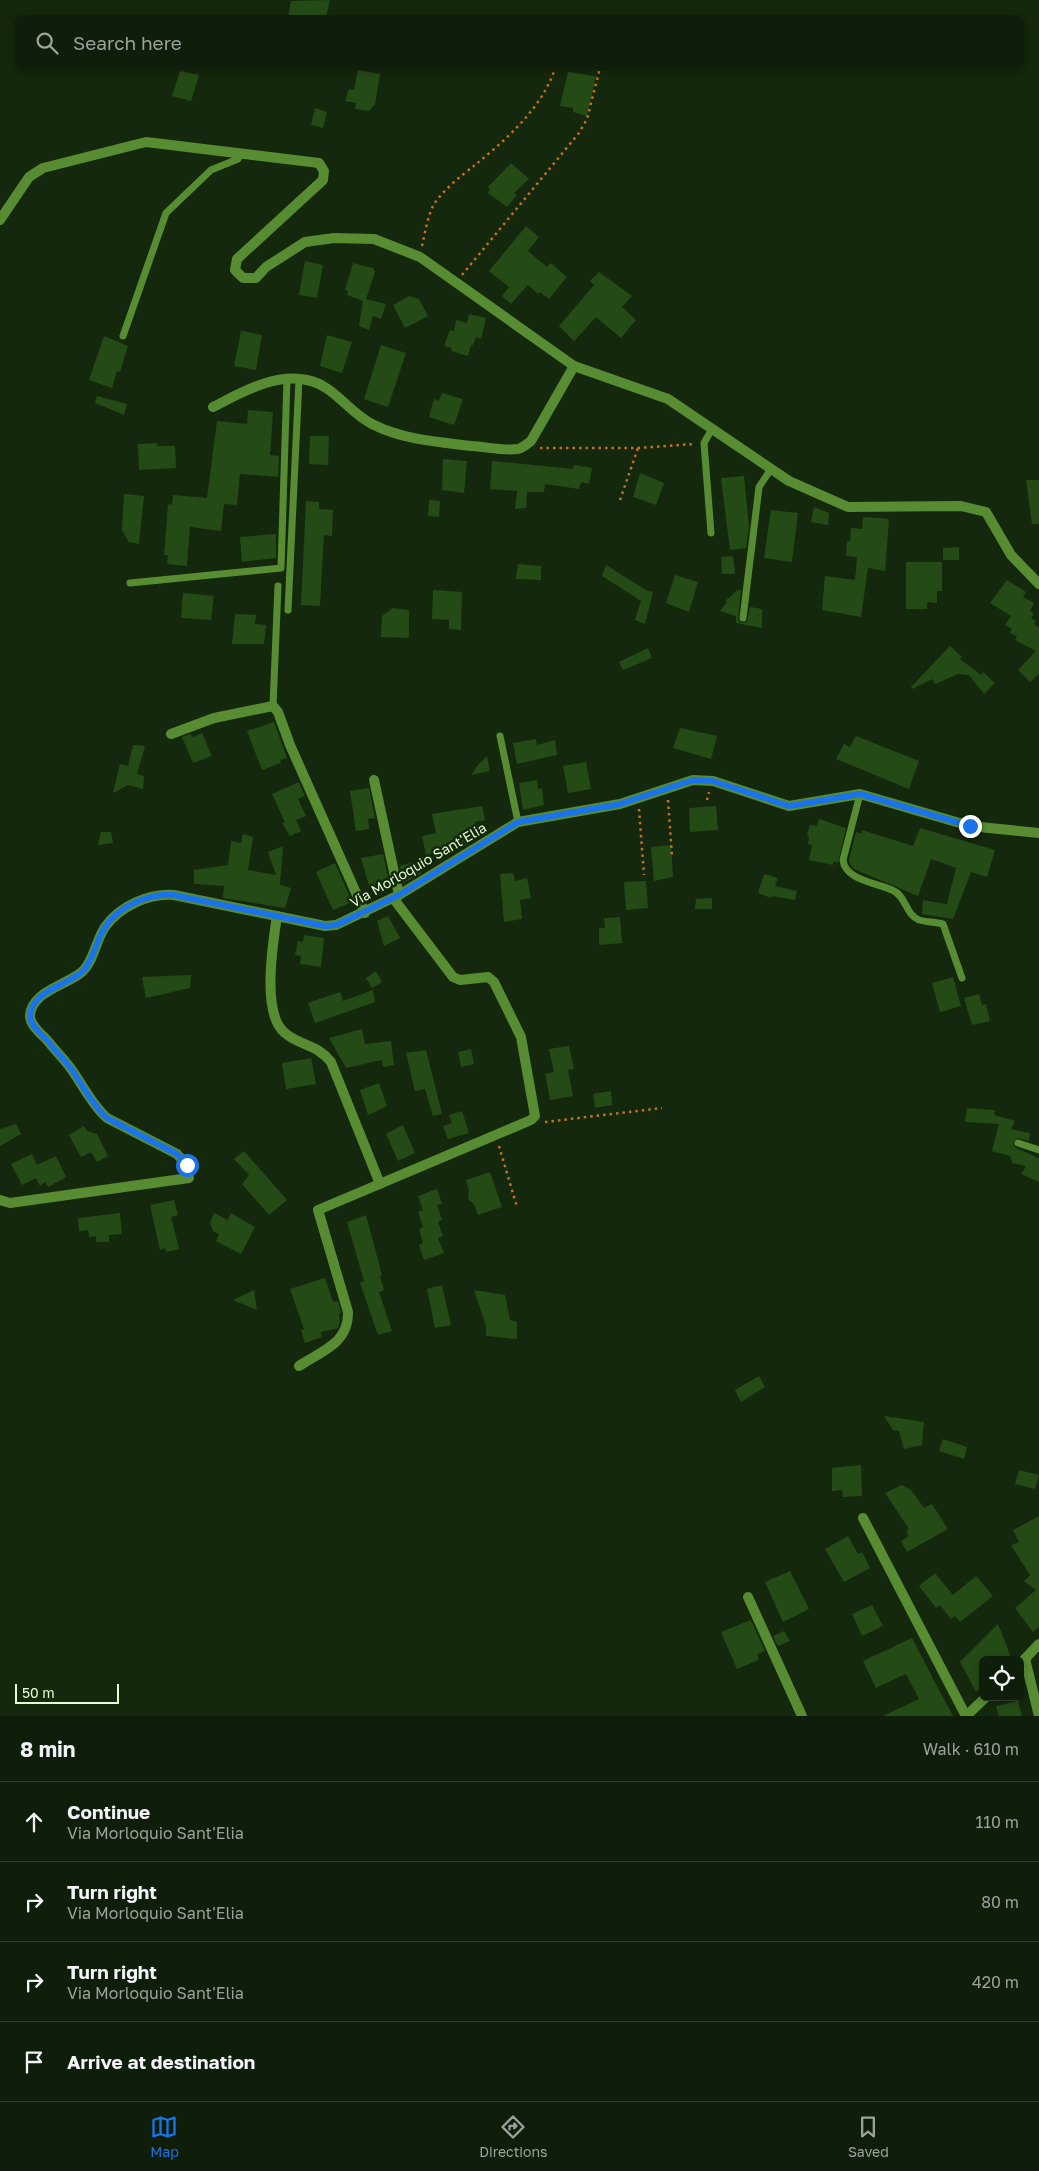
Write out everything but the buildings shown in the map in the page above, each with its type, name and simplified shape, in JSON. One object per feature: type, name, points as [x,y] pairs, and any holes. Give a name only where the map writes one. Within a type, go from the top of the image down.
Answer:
[{"type":"street","points":[[0,220],[29,177],[43,168],[146,142],[319,163],[324,171],[323,180],[237,259],[235,270],[242,278],[256,278],[266,267],[305,242],[334,238],[374,240],[420,257],[574,366],[668,399],[789,482],[848,507],[961,506],[986,512],[1011,555],[1039,584]]},
{"type":"street","points":[[213,407],[267,383],[299,379],[321,384],[372,424],[426,441],[502,449],[519,448],[531,441],[574,366]]},
{"type":"street","points":[[171,734],[214,718],[273,706],[278,712],[290,746],[365,913]]},
{"type":"street","points":[[299,1366],[341,1339],[349,1324],[348,1312],[318,1210],[532,1120],[535,1116],[521,1037],[494,982],[488,978],[460,980],[453,978],[396,896],[374,780]]},
{"type":"street","name":"Via Morloquio Sant'Elia","points":[[0,1200],[10,1203],[189,1178],[187,1165],[177,1154],[99,1112],[68,1066],[33,1025],[30,1016],[35,1002],[43,994],[74,980],[85,968],[105,927],[118,914],[144,897],[161,894],[174,895],[325,926],[336,925],[365,913],[396,896],[518,822],[620,804],[693,780],[713,781],[789,806],[860,794],[970,826],[1039,833]]},
{"type":"street","points":[[277,916],[270,977],[276,1021],[286,1035],[316,1048],[331,1062],[380,1184]]},
{"type":"street","points":[[863,1518],[966,1716],[982,1701]]},
{"type":"street","points":[[748,1597],[802,1716]]},
{"type":"street","points":[[1024,1660],[1039,1644]]},
{"type":"street","points":[[1024,1664],[1039,1716]]},
{"type":"lane","points":[[123,336],[166,213],[211,170],[238,159],[240,154]]},
{"type":"lane","points":[[130,583],[281,568],[287,379]]},
{"type":"lane","points":[[288,610],[299,379]]},
{"type":"lane","points":[[711,533],[704,443],[712,429]]},
{"type":"lane","points":[[743,618],[759,487],[771,469]]},
{"type":"lane","points":[[273,706],[278,586]]},
{"type":"lane","points":[[500,736],[518,822]]},
{"type":"lane","points":[[860,794],[843,860],[844,867],[849,874],[896,892],[911,914],[918,920],[943,924],[962,978]]},
{"type":"lane","points":[[1018,1143],[1039,1150]]},
{"type":"path","points":[[420,257],[433,207],[456,180],[506,138],[541,98],[550,85],[554,70]]},
{"type":"path","points":[[457,282],[579,133],[587,119],[599,70]]},
{"type":"path","points":[[531,441],[540,448],[638,448],[704,443]]},
{"type":"path","points":[[620,500],[638,448]]},
{"type":"path","points":[[667,788],[672,856]]},
{"type":"path","points":[[638,798],[644,875]]},
{"type":"path","points":[[535,1116],[546,1123],[662,1108]]},
{"type":"path","points":[[496,1135],[517,1206]]},
{"type":"route","points":[[187,1165],[177,1154],[99,1112],[68,1066],[33,1025],[30,1016],[35,1002],[43,994],[74,980],[85,968],[105,927],[118,914],[144,897],[161,894],[174,895],[325,926],[336,925],[365,913],[399,895],[518,822],[620,804],[693,780],[713,781],[772,802],[789,806],[860,794],[970,826]]}]
